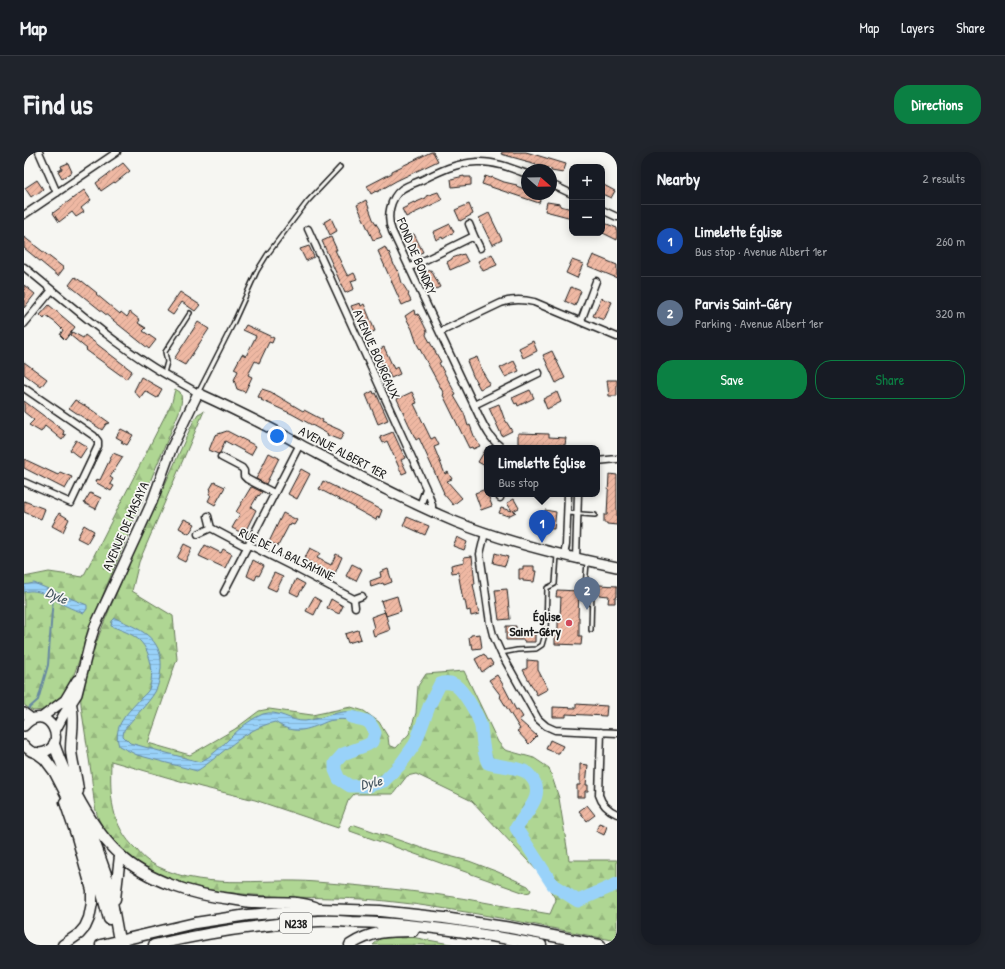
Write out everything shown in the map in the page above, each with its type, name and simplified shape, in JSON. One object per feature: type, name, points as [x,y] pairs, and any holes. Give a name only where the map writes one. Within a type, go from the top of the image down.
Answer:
[{"type":"highway","points":[[37,753],[54,771],[64,788],[83,828],[116,935],[108,880],[78,798],[71,751],[74,715],[71,704]]},
{"type":"highway","points":[[54,744],[78,798],[96,827],[120,856],[142,872],[161,881],[200,894],[222,899],[307,904],[320,909]]},
{"type":"highway","points":[[63,945],[79,934],[85,927],[90,918],[92,903],[92,890],[77,837],[64,799],[64,788]]},
{"type":"highway","points":[[113,912],[120,856]]},
{"type":"highway","name":"N238","points":[[101,945],[195,923],[248,915],[320,909],[380,911],[444,918],[511,928],[600,945]]},
{"type":"highway","name":"N238","points":[[154,945],[197,935],[248,926],[320,921],[380,922],[441,928],[541,945]]},
{"type":"highway","points":[[350,945],[373,934],[441,928]]},
{"type":"main road","name":"AVENUE ALBERT 1ER","points":[[198,393],[300,444],[356,475],[420,506],[485,533],[576,559],[617,568]]},
{"type":"main road","name":"AVENUE DE MASAYA","points":[[55,731],[77,694],[95,626],[152,502],[172,447],[198,393]]},
{"type":"main road","name":"AVENUE DE MASAYA","points":[[24,726],[65,700],[82,672]]},
{"type":"main road","points":[[24,713],[37,719],[50,722],[55,731],[56,738],[50,749],[44,752],[31,752],[25,747]]},
{"type":"street","points":[[39,152],[57,193]]},
{"type":"street","points":[[24,215],[117,152]]},
{"type":"street","name":"FOND DE BONDRY","points":[[498,445],[488,434],[388,223],[391,206],[402,189],[449,167],[467,163],[488,162],[499,164],[521,172]]},
{"type":"street","points":[[557,187],[569,193]]},
{"type":"street","points":[[605,211],[617,217]]},
{"type":"street","points":[[469,224],[480,248]]},
{"type":"street","name":"AVENUE BOURGAUX","points":[[308,229],[426,489],[431,501],[432,511]]},
{"type":"street","points":[[409,268],[474,236]]},
{"type":"street","name":"AVENUE ALBERT 1ER","points":[[24,267],[130,351],[198,393]]},
{"type":"street","points":[[581,321],[596,282]]},
{"type":"street","points":[[24,324],[52,290]]},
{"type":"street","points":[[440,332],[501,303],[515,300],[534,302],[617,337]]},
{"type":"street","points":[[474,405],[539,373]]},
{"type":"street","points":[[24,388],[94,436],[98,441],[98,446],[71,503],[24,482]]},
{"type":"street","points":[[224,592],[300,444]]},
{"type":"street","points":[[221,457],[242,468],[244,471],[244,476],[247,479],[274,493]]},
{"type":"street","points":[[600,461],[617,459]]},
{"type":"street","points":[[420,506],[426,489]]},
{"type":"street","points":[[560,554],[566,545],[568,497]]},
{"type":"street","points":[[576,559],[578,497]]},
{"type":"street","points":[[198,534],[210,528],[208,516]]},
{"type":"street","name":"RUE DE LA BALSAMINE","points":[[210,528],[243,545],[248,545],[309,575],[354,599]]},
{"type":"street","points":[[485,533],[480,554],[490,623],[497,646],[534,712],[541,722],[550,728],[560,731],[617,733]]},
{"type":"street","points":[[355,607],[354,599],[362,596]]},
{"type":"street","points":[[601,732],[599,795],[601,802],[606,808],[617,814]]},
{"type":"lane","points":[[198,393],[233,324],[257,271],[267,254],[307,202],[340,167]]},
{"type":"lane","points":[[164,373],[166,362],[165,352],[190,313]]},
{"type":"lane","points":[[568,513],[595,515]]},
{"type":"lane","points":[[501,653],[536,649],[542,645],[546,631],[548,588],[555,584],[560,554]]},
{"type":"lane","points":[[587,561],[585,586],[592,589],[591,630]]},
{"type":"green space","points":[[175,389],[180,392],[181,397],[179,412],[100,602],[72,680],[63,695],[53,705],[44,710],[33,711],[24,705],[24,577],[49,572],[83,577],[172,402]]},
{"type":"green space","points":[[204,411],[139,562],[132,591],[173,616],[177,659],[148,743],[190,755],[235,729],[259,711],[269,709],[312,715],[351,707],[364,711],[379,722],[388,737],[389,745],[396,748],[409,734],[416,713],[418,686],[426,674],[464,671],[498,742],[505,750],[534,758],[549,768],[559,798],[569,860],[617,860],[617,941],[502,918],[415,904],[351,899],[270,896],[228,892],[188,885],[152,871],[122,850],[99,820],[97,815],[94,803],[81,695],[89,664],[105,619],[198,414]],"holes":[[[111,761],[201,787],[255,800],[338,828],[348,801],[354,794],[393,794],[407,776],[416,774],[472,801],[541,875],[556,900],[550,914],[463,898],[405,890],[295,881],[230,882],[188,877],[167,871],[145,859],[121,830],[112,798]]]},
{"type":"green space","points":[[355,825],[433,852],[469,861],[528,886],[531,890],[530,892],[525,893],[350,831],[350,827]]},
{"type":"green space","points":[[411,937],[456,945],[373,945],[381,938]]},
{"type":"water","name":"Dyle","points":[[34,583],[87,605],[87,609],[84,613],[68,607],[41,593],[35,591],[24,592],[24,585]]},
{"type":"water","points":[[115,618],[141,630],[154,641],[161,657],[160,677],[155,692],[124,730],[123,736],[130,743],[200,762],[216,751],[245,724],[263,714],[274,713],[295,720],[305,721],[350,711],[361,714],[367,718],[367,721],[365,724],[338,719],[301,730],[291,730],[275,722],[264,725],[243,736],[197,771],[137,755],[119,746],[117,739],[118,732],[119,726],[126,714],[150,686],[152,673],[151,664],[149,655],[142,643],[132,635],[111,626],[112,621]]},
{"type":"building","points":[[433,152],[438,161],[371,194],[367,186],[392,173],[392,171]]},
{"type":"building","points":[[502,152],[526,152],[566,164],[563,173],[557,172],[557,164],[533,164],[501,154]]},
{"type":"building","points":[[68,163],[72,172],[62,178],[58,171],[62,169],[61,166]]},
{"type":"building","points":[[123,163],[130,171],[115,183],[114,182],[101,191],[96,183]]},
{"type":"building","points":[[464,176],[471,177],[471,185],[452,187],[451,179]]},
{"type":"building","points":[[485,176],[517,185],[516,186],[521,188],[521,197],[482,184]]},
{"type":"building","points":[[37,180],[43,189],[31,197],[25,188]]},
{"type":"building","points":[[605,186],[615,191],[611,198],[605,195]]},
{"type":"building","points":[[84,190],[91,200],[81,208],[84,212],[76,217],[72,212],[59,222],[53,213]]},
{"type":"building","points":[[438,192],[442,200],[406,217],[402,209],[414,202],[426,198],[426,196]]},
{"type":"building","points":[[366,200],[382,237],[373,240],[357,205]]},
{"type":"building","points":[[530,200],[540,200],[539,203]]},
{"type":"building","points":[[547,202],[560,204],[560,206],[569,208],[569,217],[545,211]]},
{"type":"building","points":[[469,204],[473,214],[460,221],[455,210]]},
{"type":"building","points":[[489,213],[502,240],[492,245],[479,218]]},
{"type":"building","points":[[331,218],[337,231],[330,235],[324,222]]},
{"type":"building","points":[[605,223],[617,228],[617,240],[605,234]]},
{"type":"building","points":[[450,224],[454,232],[443,239],[442,237],[436,240],[433,232]]},
{"type":"building","points":[[414,234],[423,252],[415,255],[411,247],[409,247],[406,237]]},
{"type":"building","points":[[24,237],[64,268],[58,276],[24,248]]},
{"type":"building","points":[[331,237],[337,250],[335,250],[346,273],[348,276],[354,273],[357,279],[351,281],[354,289],[345,293],[322,241]]},
{"type":"building","points":[[309,246],[314,257],[306,261],[300,249]]},
{"type":"building","points":[[385,247],[388,253],[389,252],[397,271],[398,270],[402,283],[409,294],[408,295],[411,301],[402,305],[378,251]]},
{"type":"building","points":[[464,254],[468,262],[450,270],[447,262],[452,258]]},
{"type":"building","points":[[492,254],[497,265],[483,271],[478,261]]},
{"type":"building","points":[[593,255],[617,265],[617,278],[588,266]]},
{"type":"building","points":[[572,260],[583,264],[577,278],[566,273]]},
{"type":"building","points":[[431,270],[440,287],[432,291],[425,280],[426,279],[423,273]]},
{"type":"building","points":[[75,277],[97,293],[96,294],[120,314],[121,312],[127,317],[130,312],[140,320],[138,323],[146,328],[143,331],[156,340],[149,349],[69,285]]},
{"type":"building","points":[[24,285],[35,294],[24,308]]},
{"type":"building","points":[[571,287],[581,291],[575,306],[565,301]]},
{"type":"building","points":[[180,292],[200,305],[195,311],[182,302],[173,315],[167,311]]},
{"type":"building","points":[[601,298],[612,302],[604,320],[593,316]]},
{"type":"building","points":[[360,303],[361,306],[364,304],[375,331],[365,335],[351,306]]},
{"type":"building","points":[[49,305],[75,327],[65,340],[60,335],[63,330],[56,323],[46,316],[44,319],[40,315]]},
{"type":"building","points":[[414,310],[415,315],[418,314],[427,331],[426,335],[441,362],[439,363],[456,395],[454,396],[464,413],[468,426],[470,425],[480,446],[473,449],[472,447],[469,448],[443,395],[444,394],[417,344],[412,329],[405,316]]},
{"type":"building","points":[[198,322],[209,329],[185,365],[174,359]]},
{"type":"building","points":[[246,325],[274,338],[272,343],[269,342],[259,363],[255,361],[248,375],[252,377],[245,392],[237,389],[234,380],[238,371],[234,369],[242,354],[246,356],[256,336],[243,330]]},
{"type":"building","points":[[72,332],[83,338],[85,335],[132,371],[126,379],[86,350],[87,349],[70,335]]},
{"type":"building","points":[[533,341],[537,351],[523,358],[519,348]]},
{"type":"building","points":[[384,347],[394,369],[397,367],[400,374],[391,378],[376,351]]},
{"type":"building","points":[[552,351],[565,378],[556,383],[543,355]]},
{"type":"building","points":[[477,357],[482,371],[490,384],[480,389],[467,361]]},
{"type":"building","points":[[514,361],[519,371],[505,377],[500,368]]},
{"type":"building","points":[[24,362],[47,379],[41,387],[24,374]]},
{"type":"building","points":[[141,377],[162,389],[157,398],[145,391],[140,398],[134,391]]},
{"type":"building","points":[[607,380],[617,380],[617,396],[609,396]]},
{"type":"building","points":[[262,389],[271,392],[303,411],[304,410],[323,420],[322,422],[340,430],[344,433],[340,440],[327,435],[328,434],[292,414],[261,400],[262,399],[258,397]]},
{"type":"building","points":[[530,390],[534,398],[518,406],[517,403],[515,404],[512,398]]},
{"type":"building","points":[[373,391],[374,394],[376,393],[388,420],[378,424],[366,395]]},
{"type":"building","points":[[412,392],[417,403],[414,404],[431,439],[435,437],[439,445],[434,447],[445,474],[448,472],[452,479],[447,481],[462,498],[453,505],[443,493],[419,438],[416,440],[397,399]]},
{"type":"building","points":[[557,392],[561,402],[547,409],[543,399]]},
{"type":"building","points":[[75,400],[110,423],[106,424],[102,430],[69,408]]},
{"type":"building","points":[[24,401],[64,431],[63,434],[66,435],[62,440],[45,426],[41,432],[29,425],[34,420],[24,412]]},
{"type":"building","points":[[499,404],[504,418],[512,431],[502,436],[489,408]]},
{"type":"building","points":[[121,429],[133,435],[127,445],[116,437]]},
{"type":"building","points":[[227,431],[256,446],[251,455],[225,441],[220,453],[218,454],[209,450],[215,435]]},
{"type":"building","points":[[393,432],[405,458],[401,460],[407,472],[402,474],[387,441],[383,443],[380,437]]},
{"type":"building","points":[[518,433],[549,434],[549,437],[566,438],[565,445],[518,444]]},
{"type":"building","points":[[76,440],[87,447],[80,458],[70,450]]},
{"type":"building","points":[[484,452],[484,465],[478,462]]},
{"type":"building","points":[[113,453],[123,457],[110,477],[113,479],[110,484],[114,486],[111,491],[95,482],[96,479],[100,480]]},
{"type":"building","points":[[269,453],[279,458],[266,484],[256,479]]},
{"type":"building","points":[[24,459],[58,475],[60,472],[72,477],[65,489],[24,468]]},
{"type":"building","points":[[301,469],[310,474],[297,499],[288,494]]},
{"type":"building","points":[[609,474],[617,475],[617,525],[604,523],[604,515],[607,515]]},
{"type":"building","points":[[323,481],[382,510],[379,518],[377,517],[376,520],[319,489]]},
{"type":"building","points":[[214,482],[225,487],[215,505],[208,501],[211,495],[209,494],[210,489]]},
{"type":"building","points":[[251,487],[262,492],[259,496],[258,495],[251,507],[256,510],[244,534],[232,528],[240,514],[236,512]]},
{"type":"building","points":[[484,490],[484,497],[489,497],[492,506],[481,510],[475,493]]},
{"type":"building","points":[[90,493],[101,498],[96,509],[84,503]]},
{"type":"building","points":[[514,499],[519,508],[513,511],[516,512],[508,516],[499,513],[501,508],[512,511],[507,503]]},
{"type":"building","points":[[24,501],[45,509],[41,519],[24,512]]},
{"type":"building","points":[[545,510],[556,512],[554,529],[542,528]]},
{"type":"building","points":[[59,513],[69,519],[63,532],[52,526]]},
{"type":"building","points":[[283,513],[297,520],[294,525],[289,525],[278,546],[269,542]]},
{"type":"building","points":[[407,517],[429,526],[425,535],[403,525]]},
{"type":"building","points":[[184,519],[195,524],[189,534],[179,528]]},
{"type":"building","points":[[84,525],[94,531],[87,543],[77,538]]},
{"type":"building","points":[[457,537],[467,542],[464,550],[453,546]]},
{"type":"building","points":[[184,544],[192,548],[185,562],[177,558]]},
{"type":"building","points":[[205,545],[221,553],[223,549],[232,554],[225,568],[199,556]]},
{"type":"building","points":[[310,548],[320,553],[317,558],[331,565],[336,554],[342,557],[333,578],[321,572],[322,569],[304,559]]},
{"type":"building","points":[[495,553],[508,557],[505,566],[493,563]]},
{"type":"building","points":[[472,556],[475,584],[473,584],[479,614],[471,616],[470,610],[467,611],[465,600],[463,600],[458,572],[452,573],[451,565],[464,562],[464,557]]},
{"type":"building","points":[[253,560],[264,566],[259,576],[257,575],[255,580],[247,576]]},
{"type":"building","points":[[352,564],[362,569],[356,581],[346,576]]},
{"type":"building","points":[[523,566],[534,566],[534,571],[536,571],[534,582],[519,579],[519,569],[523,569]]},
{"type":"building","points":[[388,569],[392,582],[371,587],[370,581],[381,577],[380,572]]},
{"type":"building","points":[[274,573],[283,577],[276,591],[267,587]]},
{"type":"building","points":[[296,579],[305,584],[298,596],[290,592]]},
{"type":"building","points":[[599,585],[617,586],[617,597],[615,597],[615,603],[608,603],[609,596],[599,595]]},
{"type":"building","points":[[507,589],[510,619],[499,620],[495,590]]},
{"type":"building","name":"Église Saint-Géry","points":[[557,590],[579,591],[578,617],[579,636],[582,636],[581,645],[555,644],[555,635],[558,635],[558,617],[560,617],[561,597],[556,597]]},
{"type":"building","points":[[397,596],[401,611],[386,616],[381,601]]},
{"type":"building","points":[[314,597],[321,601],[314,615],[306,611]]},
{"type":"building","points":[[331,599],[343,606],[339,614],[327,608]]},
{"type":"building","points":[[385,612],[390,630],[374,636],[372,629],[374,628],[371,617]]},
{"type":"building","points":[[506,626],[516,626],[516,631],[535,631],[535,642],[524,642],[524,640],[506,640]]},
{"type":"building","points":[[358,630],[361,639],[348,643],[345,634]]},
{"type":"building","points":[[480,634],[482,648],[473,649],[472,644],[470,644],[469,637],[471,635]]},
{"type":"building","points":[[484,654],[493,664],[482,672],[475,659]]},
{"type":"building","points":[[527,660],[538,661],[538,670],[548,689],[537,695],[523,670],[527,668]]},
{"type":"building","points":[[497,675],[516,710],[518,709],[523,717],[519,720],[537,736],[529,744],[517,731],[520,729],[500,697],[501,696],[489,680]]},
{"type":"building","points":[[576,704],[607,706],[606,716],[566,714],[566,717],[553,717],[553,707],[576,708]]},
{"type":"building","points":[[550,740],[563,746],[559,753],[546,749]]},
{"type":"building","points":[[580,764],[588,765],[586,785],[588,785],[588,791],[585,791],[585,797],[577,797],[577,785],[580,785]]},
{"type":"building","points":[[587,805],[595,815],[587,821],[579,811]]},
{"type":"building","points":[[599,823],[607,826],[604,835],[596,831]]},
{"type":"waterway","points":[[29,708],[38,700],[48,665],[53,597]]},
{"type":"waterway","name":"Dyle","points":[[351,717],[369,722],[375,733],[372,742],[343,754],[335,763],[335,770],[339,779],[350,786],[368,786],[384,781],[400,765],[415,744],[430,704],[440,684],[451,683],[455,685],[467,698],[480,722],[483,745],[488,763],[525,771],[535,784],[537,790],[533,804],[516,828],[553,885],[578,901],[617,884]]},
{"type":"place","name":"Limelette Église","points":[[542,543]]},
{"type":"place","name":"Parvis Saint-Géry","points":[[587,610]]},
{"type":"place","name":"Église Saint-Géry","points":[[569,623]]}]
